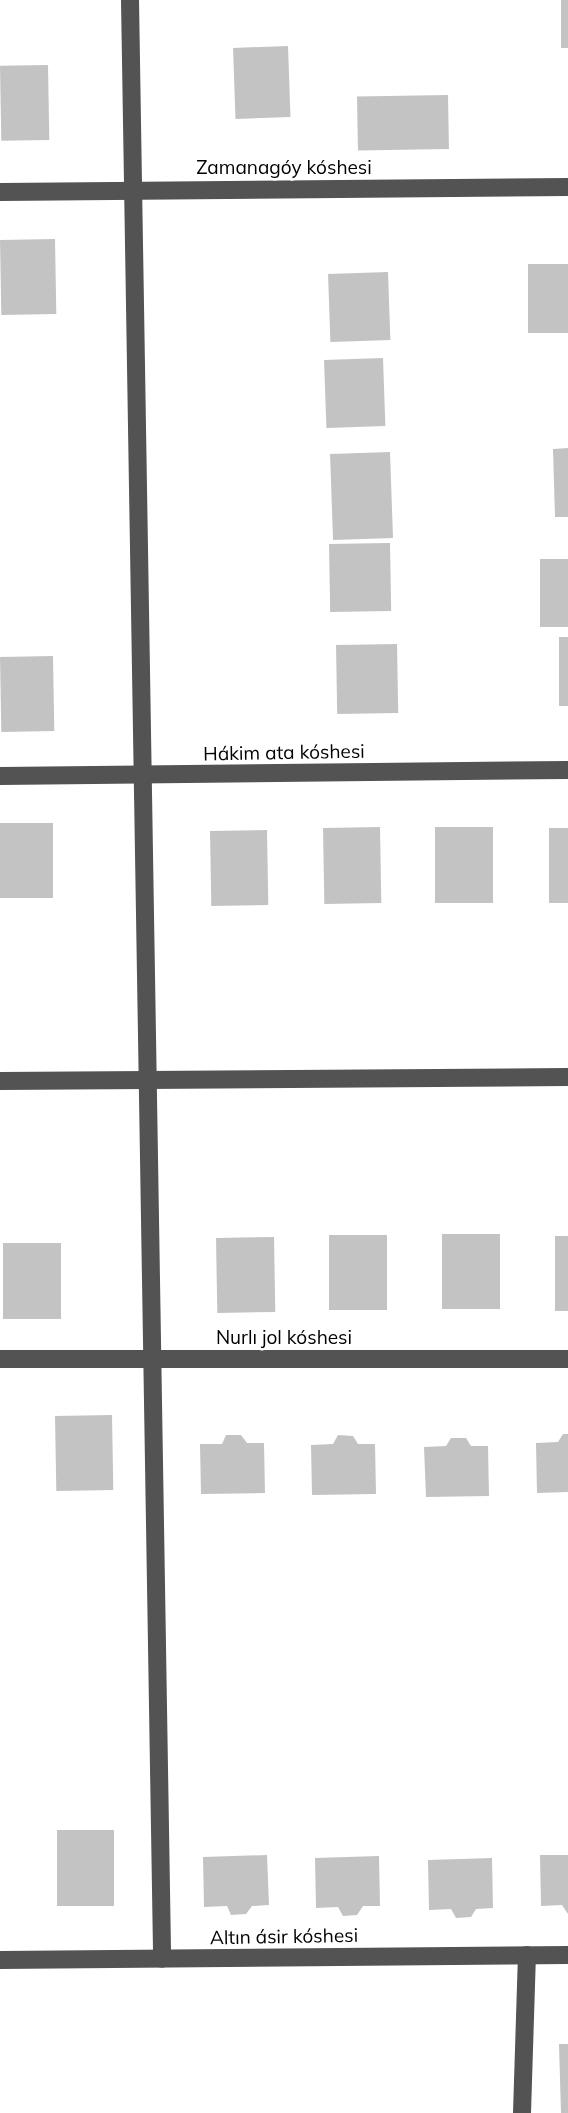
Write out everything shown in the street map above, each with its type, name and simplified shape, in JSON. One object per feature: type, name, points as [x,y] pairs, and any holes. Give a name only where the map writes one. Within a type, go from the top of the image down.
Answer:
[{"type":"street","points":[[130,0],[162,1959]]},
{"type":"street","name":"Zamanagóy kóshesi","points":[[0,192],[568,187]]},
{"type":"street","name":"Hákim ata kóshesi","points":[[0,776],[568,770]]},
{"type":"street","points":[[0,1081],[568,1077]]},
{"type":"street","name":"Nurlı jol kóshesi","points":[[0,1359],[568,1359]]},
{"type":"street","points":[[522,2113],[527,1955]]},
{"type":"street","name":"Altın ásir kóshesi","points":[[0,1960],[568,1955]]},
{"type":"building","points":[[561,0],[568,0],[568,48],[561,48]]},
{"type":"building","points":[[288,46],[290,117],[236,119],[233,48]]},
{"type":"building","points":[[48,65],[49,140],[1,141],[0,66]]},
{"type":"building","points":[[448,95],[449,149],[358,151],[357,97]]},
{"type":"building","points":[[55,239],[56,314],[1,315],[0,240]]},
{"type":"building","points":[[528,264],[568,264],[568,333],[528,333]]},
{"type":"building","points":[[388,272],[390,340],[330,342],[328,274]]},
{"type":"building","points":[[383,358],[385,426],[326,428],[324,360]]},
{"type":"building","points":[[568,448],[568,517],[555,517],[553,449]]},
{"type":"building","points":[[390,452],[393,538],[333,540],[330,454]]},
{"type":"building","points":[[390,543],[391,611],[330,612],[329,544]]},
{"type":"building","points":[[540,559],[568,559],[568,627],[540,627]]},
{"type":"building","points":[[559,637],[568,637],[568,706],[559,706]]},
{"type":"building","points":[[397,644],[398,713],[337,714],[336,645]]},
{"type":"building","points":[[53,656],[54,731],[1,732],[0,657]]},
{"type":"building","points":[[0,823],[53,823],[53,898],[0,898]]},
{"type":"building","points":[[380,827],[381,903],[324,904],[323,828]]},
{"type":"building","points":[[435,827],[493,827],[493,903],[435,903]]},
{"type":"building","points":[[549,828],[568,828],[568,903],[549,903]]},
{"type":"building","points":[[267,830],[268,905],[211,906],[210,831]]},
{"type":"building","points":[[442,1234],[500,1234],[500,1309],[442,1309]]},
{"type":"building","points":[[329,1235],[387,1235],[387,1310],[329,1310]]},
{"type":"building","points":[[555,1236],[568,1236],[568,1311],[555,1311]]},
{"type":"building","points":[[274,1237],[275,1312],[217,1313],[216,1238]]},
{"type":"building","points":[[3,1243],[61,1243],[61,1319],[3,1319]]},
{"type":"building","points":[[112,1415],[113,1490],[56,1491],[55,1416]]},
{"type":"building","points":[[563,1434],[568,1434],[568,1492],[537,1493],[536,1443],[558,1442]]},
{"type":"building","points":[[226,1435],[241,1435],[247,1443],[264,1443],[265,1493],[201,1494],[200,1444],[222,1444]]},
{"type":"building","points":[[338,1435],[353,1436],[358,1444],[375,1444],[376,1494],[312,1495],[311,1445],[333,1444]]},
{"type":"building","points":[[451,1438],[466,1438],[471,1446],[488,1446],[489,1496],[426,1497],[424,1447],[446,1446]]},
{"type":"building","points":[[57,1830],[114,1830],[114,1906],[57,1906]]},
{"type":"building","points":[[267,1855],[269,1905],[252,1906],[246,1914],[231,1915],[227,1906],[204,1907],[203,1857]]},
{"type":"building","points":[[540,1855],[568,1855],[568,1914],[562,1905],[541,1906]]},
{"type":"building","points":[[379,1856],[380,1906],[363,1906],[357,1915],[343,1916],[338,1907],[316,1908],[315,1858]]},
{"type":"building","points":[[492,1858],[493,1908],[476,1909],[471,1917],[456,1918],[451,1909],[429,1910],[428,1860]]},
{"type":"building","points":[[559,2044],[568,2044],[568,2113],[561,2113]]}]
